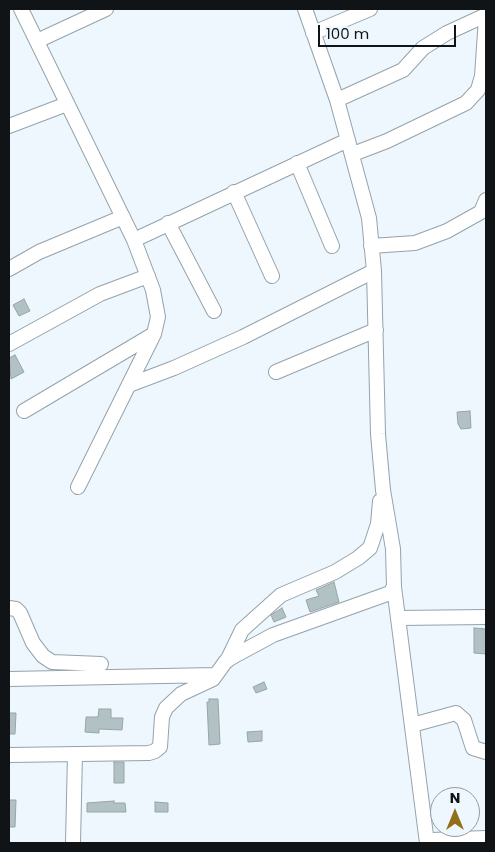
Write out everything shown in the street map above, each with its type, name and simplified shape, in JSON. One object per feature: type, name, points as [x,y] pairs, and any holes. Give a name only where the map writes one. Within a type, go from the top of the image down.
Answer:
[{"type":"highway","points":[[431,843],[486,841]]},
{"type":"street","points":[[21,9],[134,240],[153,290],[158,318],[154,334],[78,487]]},
{"type":"street","points":[[37,41],[81,14],[106,9]]},
{"type":"street","points":[[304,9],[337,100],[353,154],[368,218],[374,271],[378,434],[383,490],[393,549],[394,587],[427,843]]},
{"type":"street","points":[[313,33],[370,9]]},
{"type":"street","points":[[337,100],[403,70],[423,48],[447,33],[486,16],[482,76],[478,90],[466,103],[353,154]]},
{"type":"street","points":[[9,126],[67,104]]},
{"type":"street","points":[[134,240],[348,140]]},
{"type":"street","points":[[297,163],[332,246]]},
{"type":"street","points":[[234,192],[272,276]]},
{"type":"street","points":[[371,246],[415,243],[447,231],[480,212],[486,200]]},
{"type":"street","points":[[9,269],[39,252],[123,218]]},
{"type":"street","points":[[168,223],[214,311]]},
{"type":"street","points":[[129,385],[174,368],[243,337],[374,271]]},
{"type":"street","points":[[9,344],[100,294],[148,276]]},
{"type":"street","points":[[276,372],[376,330]]},
{"type":"street","points":[[24,411],[154,334]]},
{"type":"street","points":[[9,755],[149,753],[160,748],[162,717],[166,708],[181,694],[218,675],[242,630],[281,595],[335,572],[370,548],[378,524],[383,490]]},
{"type":"street","points":[[226,661],[256,642],[383,596],[390,593],[394,587]]},
{"type":"street","points":[[9,608],[16,609],[20,613],[33,644],[52,662],[101,664]]},
{"type":"street","points":[[398,618],[486,617]]},
{"type":"street","points":[[52,662],[57,678]]},
{"type":"street","points":[[9,679],[218,675]]},
{"type":"street","points":[[412,725],[456,713],[464,720],[473,748],[486,752]]},
{"type":"street","points":[[73,843],[75,754]]},
{"type":"building","points":[[24,299],[30,311],[19,316],[13,305]]},
{"type":"building","points":[[15,355],[24,372],[11,379],[9,358]]},
{"type":"building","points":[[470,411],[471,428],[461,429],[458,424],[457,412]]},
{"type":"building","points":[[334,582],[339,602],[310,612],[306,600],[319,596],[316,590]]},
{"type":"building","points":[[282,608],[286,617],[274,622],[271,615]]},
{"type":"building","points":[[474,628],[486,629],[486,654],[474,653]]},
{"type":"building","points":[[264,682],[267,689],[256,693],[253,687]]},
{"type":"building","points":[[209,699],[218,699],[220,744],[209,745],[207,702],[209,702]]},
{"type":"building","points":[[99,709],[111,709],[111,718],[123,718],[122,730],[99,729],[99,733],[85,732],[86,717],[98,717]]},
{"type":"building","points":[[9,713],[16,713],[15,734],[9,734]]},
{"type":"building","points":[[262,731],[262,741],[248,742],[247,732]]},
{"type":"building","points":[[114,762],[124,762],[124,783],[114,783]]},
{"type":"building","points":[[9,800],[16,800],[15,827],[9,827]]},
{"type":"building","points":[[114,801],[114,803],[125,803],[126,812],[87,812],[87,803]]},
{"type":"building","points":[[155,802],[168,803],[168,812],[155,812]]}]
